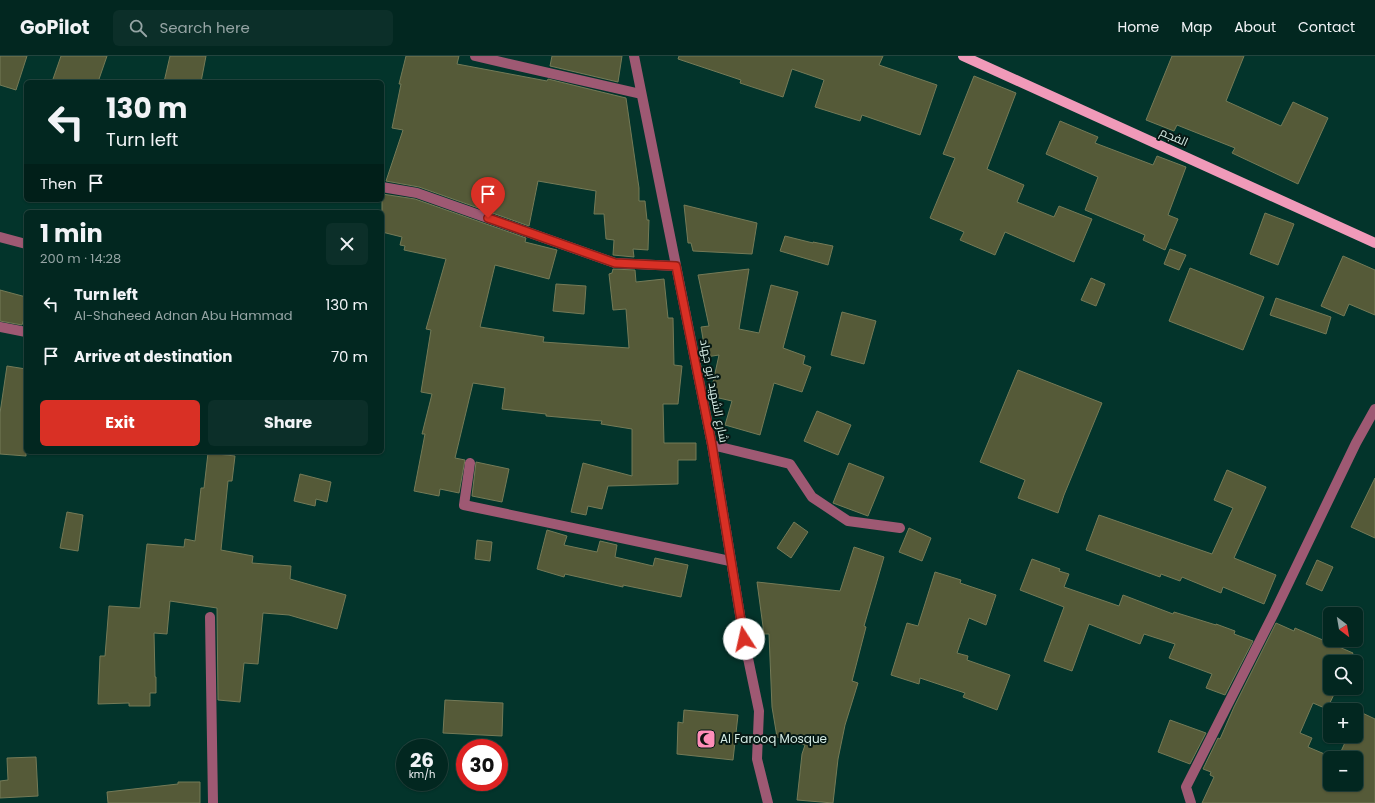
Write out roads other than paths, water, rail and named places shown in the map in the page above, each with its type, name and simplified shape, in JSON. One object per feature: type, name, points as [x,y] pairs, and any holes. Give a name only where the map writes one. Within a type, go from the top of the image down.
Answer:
[{"type":"main road","name":"الفجم","points":[[963,56],[1375,242]]},
{"type":"street","points":[[475,56],[641,94]]},
{"type":"street","name":"شارع الشهيد أبو جهاد","points":[[634,56],[712,445],[730,561],[759,711],[757,758],[768,803]]},
{"type":"street","points":[[384,187],[417,193],[615,263],[676,266]]},
{"type":"street","points":[[0,238],[24,244]]},
{"type":"street","points":[[0,327],[24,332]]},
{"type":"street","points":[[1190,803],[1186,787],[1274,613],[1356,443],[1375,409]]},
{"type":"street","points":[[712,445],[790,464],[812,497],[848,521],[900,528]]},
{"type":"street","points":[[470,463],[464,505],[730,561]]},
{"type":"street","points":[[210,617],[213,803]]},
{"type":"place","name":"Al Farooq Mosque","points":[[706,739]]}]
